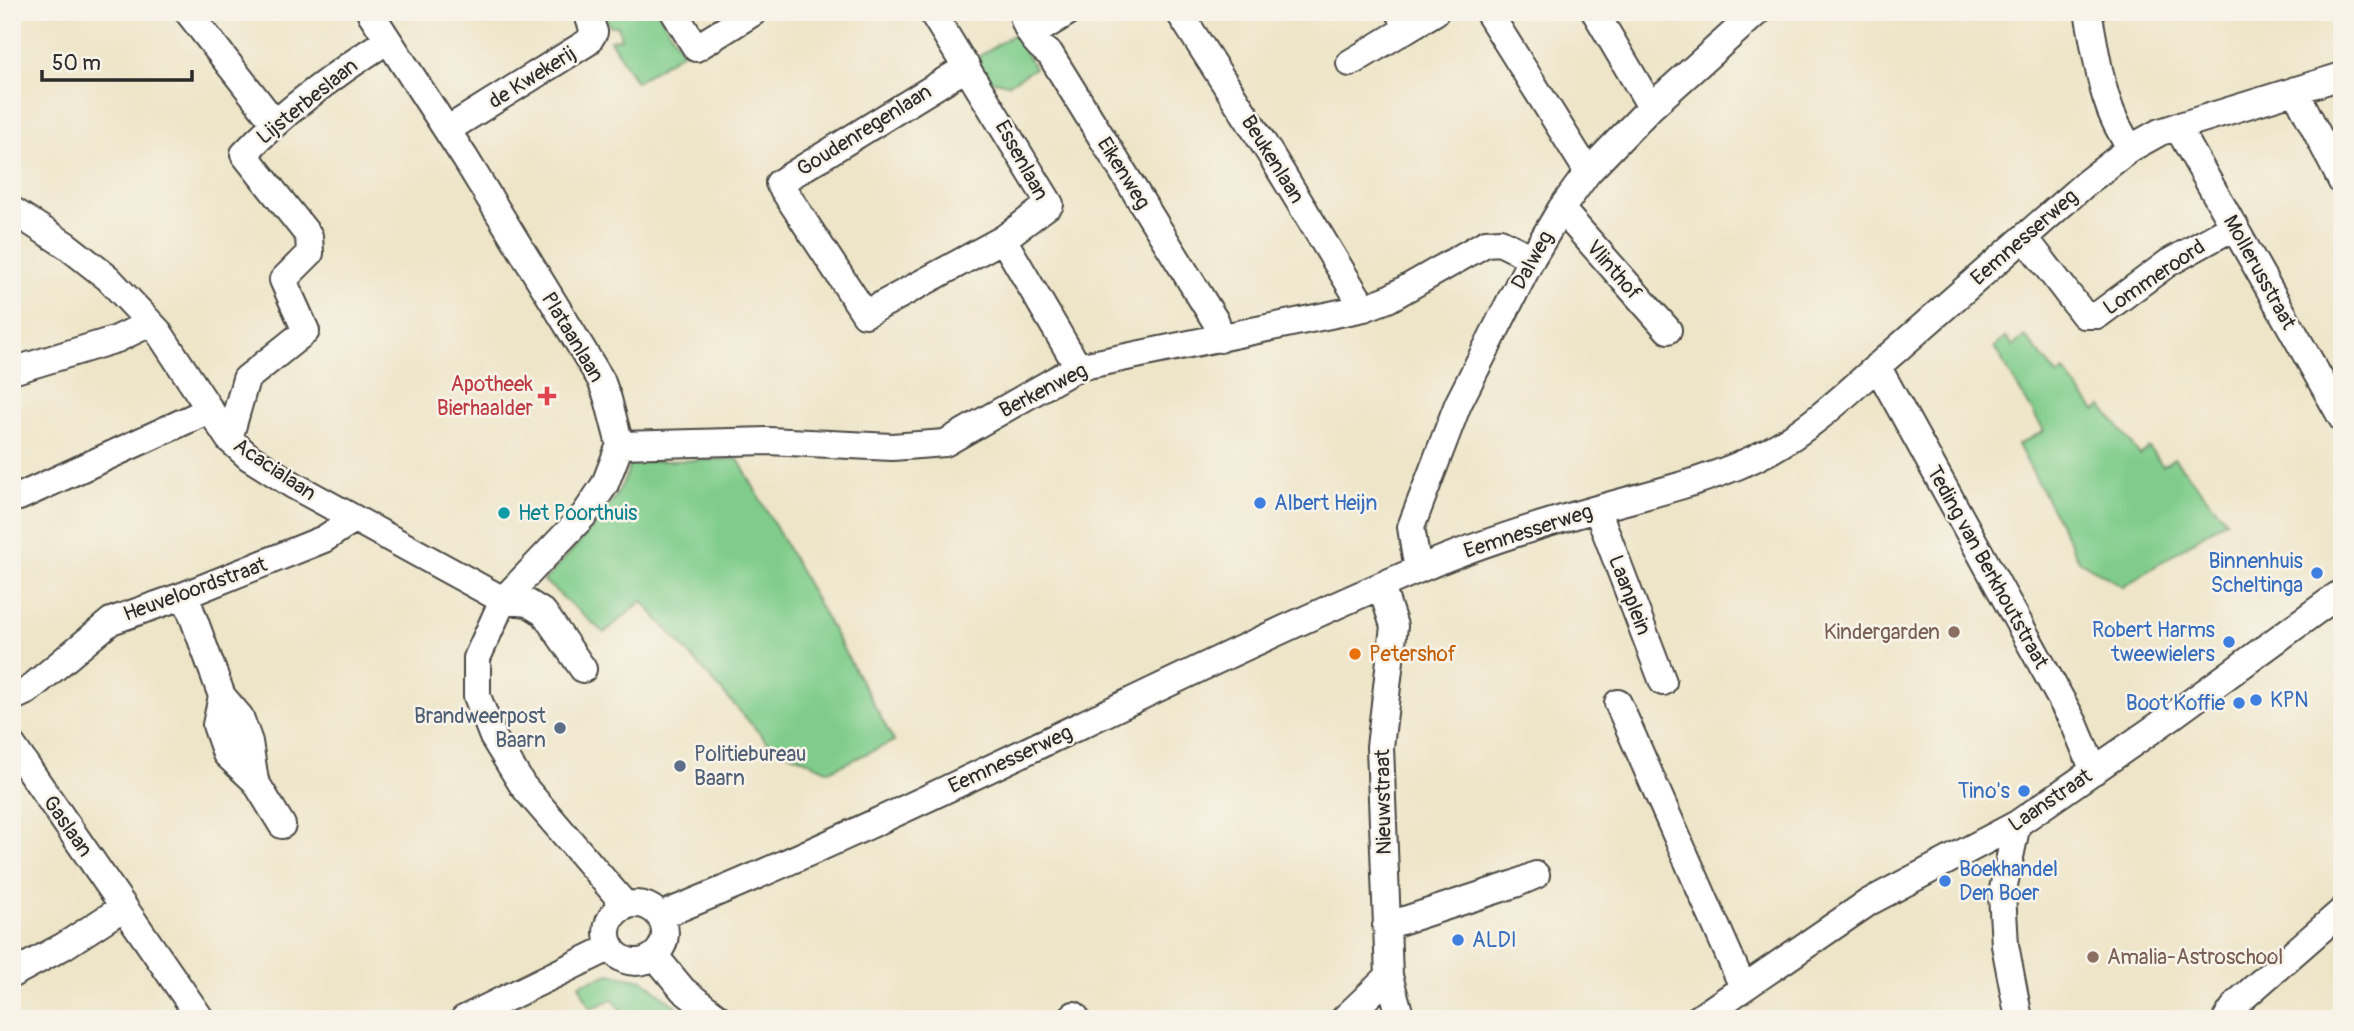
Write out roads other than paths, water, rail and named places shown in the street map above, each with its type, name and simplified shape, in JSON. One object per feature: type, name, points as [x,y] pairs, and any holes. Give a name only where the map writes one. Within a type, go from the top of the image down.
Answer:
[{"type":"street","points":[[188,12],[274,122]]},
{"type":"street","name":"Plataanlaan","points":[[370,12],[447,130],[601,380],[620,444]]},
{"type":"street","name":"de Kwekerij","points":[[447,130],[588,42],[594,32],[587,12]]},
{"type":"street","points":[[674,12],[696,48],[754,12]]},
{"type":"street","name":"Essenlaan","points":[[932,12],[1050,204],[1003,239]]},
{"type":"street","points":[[1026,24],[1068,12]]},
{"type":"street","name":"Beukenlaan","points":[[1179,12],[1269,152],[1364,308]]},
{"type":"street","points":[[1350,63],[1404,20],[1435,12]]},
{"type":"street","points":[[1488,12],[1588,172]]},
{"type":"street","points":[[1595,12],[1651,107]]},
{"type":"street","name":"Dalweg","points":[[1418,570],[1411,527],[1458,404],[1532,258],[1561,209],[1588,172],[1651,107],[1757,12]]},
{"type":"street","points":[[2088,12],[2107,105],[2118,131],[2131,148]]},
{"type":"street","name":"Eikenweg","points":[[1026,24],[1037,45],[1050,54],[1216,322],[1220,339]]},
{"type":"street","name":"Lijsterbeslaan","points":[[229,439],[246,379],[306,331],[283,280],[310,253],[309,236],[244,153],[274,122],[350,64],[388,40]]},
{"type":"street","name":"Goudenregenlaan","points":[[967,67],[779,183],[866,314],[1003,239]]},
{"type":"street","name":"Eemnesserweg","points":[[660,916],[734,886],[998,765],[1319,612],[1494,538],[1723,472],[1769,451],[1821,417],[2086,184],[2131,148],[2177,126],[2342,76]]},
{"type":"street","points":[[2295,90],[2342,182]]},
{"type":"street","name":"Mollerusstraat","points":[[2177,126],[2342,418]]},
{"type":"street","name":"Vlinthof","points":[[1561,209],[1668,330]]},
{"type":"street","name":"Acacialaan","points":[[12,210],[66,245],[107,278],[158,331],[229,439],[249,457],[293,485],[354,519],[376,528],[503,600],[528,603],[544,613],[583,669]]},
{"type":"street","name":"Lommeroord","points":[[2025,238],[2084,315],[2098,315],[2168,263],[2235,226]]},
{"type":"street","points":[[1003,239],[1078,367]]},
{"type":"street","name":"Berkenweg","points":[[620,444],[768,441],[892,447],[945,443],[1078,367],[1364,308],[1388,299],[1486,243],[1500,242],[1532,258]]},
{"type":"street","points":[[12,371],[117,339],[150,323]]},
{"type":"street","name":"Teding van Berkhoutstraat","points":[[1877,366],[2074,723],[2094,771]]},
{"type":"street","points":[[19,497],[209,410]]},
{"type":"street","points":[[620,444],[605,484],[585,514],[503,600],[477,658],[477,696],[493,737],[523,786],[626,906]]},
{"type":"street","name":"Laanplein","points":[[1597,509],[1663,682]]},
{"type":"street","name":"Heuveloordstraat","points":[[12,698],[27,691],[111,621],[185,595],[324,539],[354,519]]},
{"type":"street","name":"Nieuwstraat","points":[[1381,586],[1394,626],[1380,747],[1389,976],[1401,1019]]},
{"type":"street","name":"Laanstraat","points":[[1698,1019],[1869,902],[2017,824],[2342,592]]},
{"type":"street","points":[[185,595],[222,696],[240,717],[249,742],[255,781],[282,825]]},
{"type":"street","points":[[1618,703],[1744,987]]},
{"type":"street","name":"Gaslaan","points":[[12,745],[201,1019]]},
{"type":"street","points":[[2017,824],[2002,894],[2005,945],[2019,1019]]},
{"type":"street","points":[[1387,926],[1536,875]]},
{"type":"street","points":[[645,905],[660,916],[665,932],[664,941],[655,956],[636,962],[626,961],[611,947],[607,936],[609,923],[616,913],[626,906],[645,905]]},
{"type":"street","points":[[12,974],[64,946],[124,906]]},
{"type":"street","points":[[2226,1019],[2237,1003],[2342,911]]},
{"type":"street","points":[[464,1019],[611,947]]},
{"type":"street","points":[[655,956],[683,990],[720,1019]]},
{"type":"street","points":[[1344,1019],[1389,976]]},
{"type":"street","points":[[1070,1019],[1074,1015],[1077,1019]]},
{"type":"place","name":"Apotheek Bierhaalder","points":[[547,396]]},
{"type":"place","name":"Albert Heijn","points":[[1260,503]]},
{"type":"place","name":"Het Poorthuis","points":[[504,513]]},
{"type":"place","name":"Binnenhuis Scheltinga","points":[[2317,573]]},
{"type":"place","name":"Kindergarden","points":[[1954,632]]},
{"type":"place","name":"Robert Harms tweewielers","points":[[2229,642]]},
{"type":"place","name":"Petershof","points":[[1355,654]]},
{"type":"place","name":"KPN","points":[[2256,700]]},
{"type":"place","name":"Boot Koffie","points":[[2239,703]]},
{"type":"place","name":"Brandweerpost Baarn","points":[[560,728]]},
{"type":"place","name":"Politiebureau Baarn","points":[[680,766]]},
{"type":"place","name":"Tino's","points":[[2024,791]]},
{"type":"place","name":"Boekhandel Den Boer","points":[[1945,881]]},
{"type":"place","name":"ALDI","points":[[1458,940]]},
{"type":"place","name":"Amalia-Astroschool","points":[[2093,957]]}]
